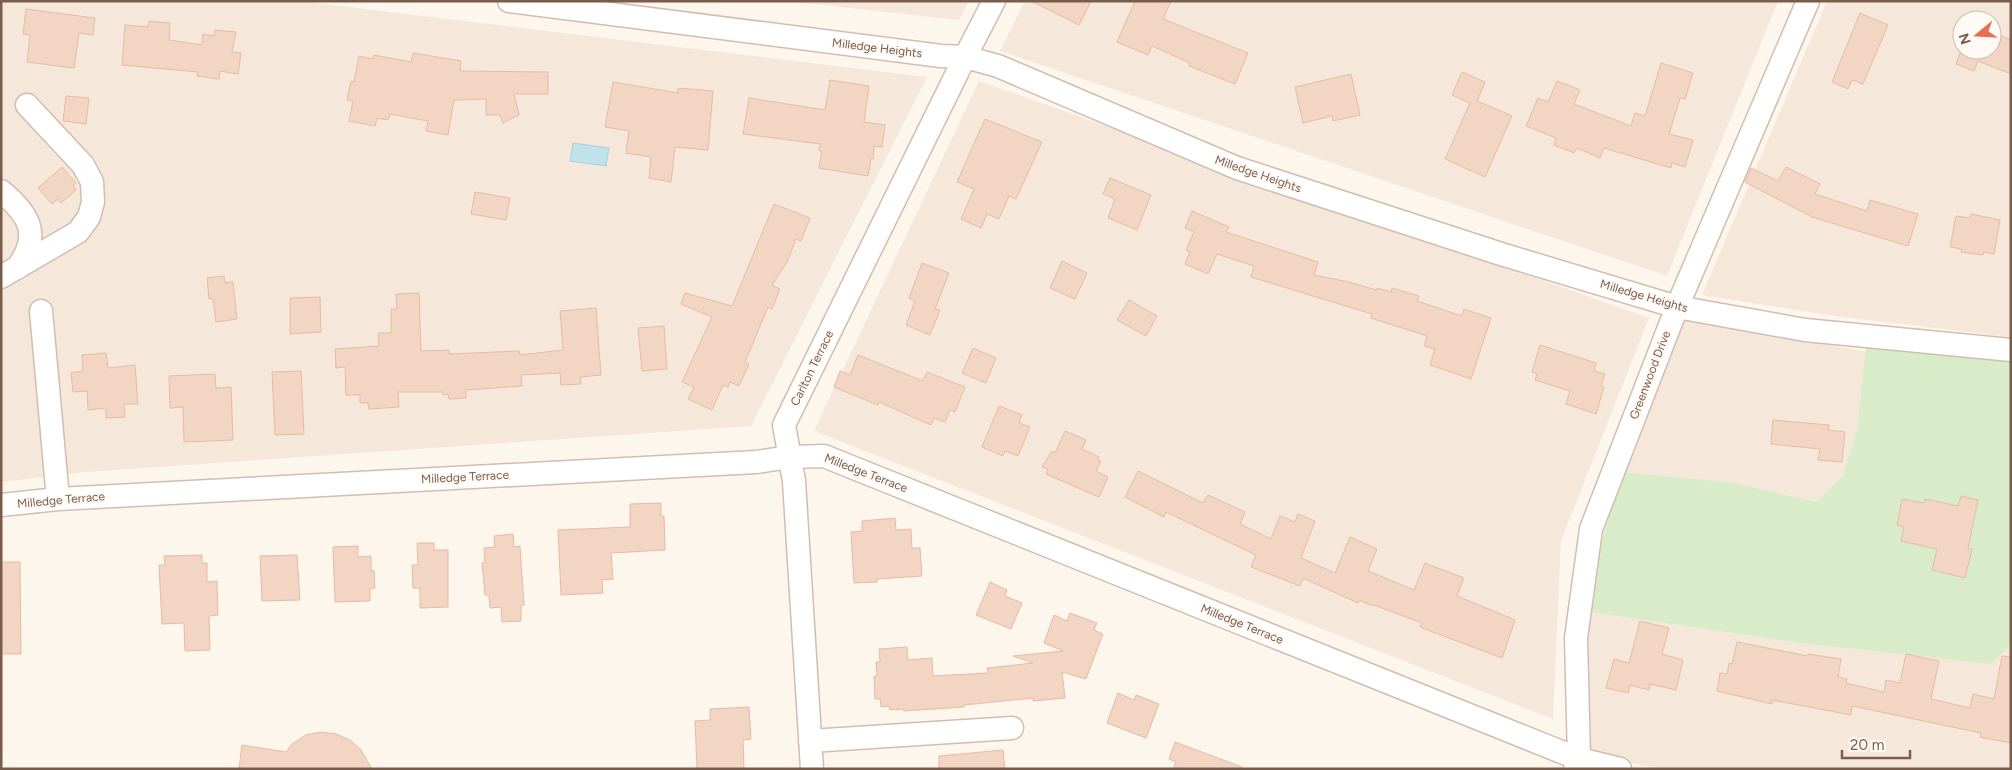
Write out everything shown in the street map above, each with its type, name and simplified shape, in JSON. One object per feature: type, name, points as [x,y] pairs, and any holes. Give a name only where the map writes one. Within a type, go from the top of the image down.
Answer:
[{"type":"street","name":"Milledge Heights","points":[[509,1],[941,56],[965,57],[998,66],[1237,168],[1501,254],[1677,307],[1804,330],[2011,350]]},
{"type":"street","name":"Carlton Terrace","points":[[812,769],[794,481],[784,425],[994,1]]},
{"type":"street","name":"Greenwood Drive","points":[[1577,764],[1576,638],[1591,529],[1677,307],[1808,1]]},
{"type":"street","points":[[9,273],[78,232],[89,217],[93,202],[92,182],[83,165],[27,105]]},
{"type":"street","points":[[1,191],[20,207],[28,222],[30,239],[25,258],[9,273]]},
{"type":"street","points":[[42,311],[58,498]]},
{"type":"street","name":"Milledge Terrace","points":[[1,506],[58,498],[756,462],[790,457],[824,456],[1577,764],[1620,769]]},
{"type":"street","points":[[810,741],[1012,728]]},
{"type":"shaded area","points":[[1,1],[300,1],[927,77],[751,426],[85,472],[1,482]]},
{"type":"shaded area","points":[[787,1],[969,1],[959,20]]},
{"type":"shaded area","points":[[1025,1],[1778,1],[1667,276],[1000,51]]},
{"type":"shaded area","points":[[1827,1],[2011,1],[2011,337],[1834,316],[1702,295]]},
{"type":"shaded area","points":[[979,81],[1649,318],[1561,541],[1553,719],[814,431]]},
{"type":"shaded area","points":[[1685,317],[2011,380],[2011,769],[1657,769],[1590,753],[1587,641],[1602,532]]},
{"type":"green space","points":[[1866,347],[1985,357],[2011,362],[2011,644],[1991,664],[1802,643],[1584,611],[1621,472],[1734,483],[1816,502],[1843,476],[1857,431]]},
{"type":"water","points":[[573,143],[609,148],[606,166],[570,161]]},
{"type":"building","points":[[1031,1],[1091,1],[1079,25]]},
{"type":"building","points":[[1135,1],[1171,1],[1163,19],[1248,53],[1235,84],[1189,66],[1190,63],[1152,46],[1148,55],[1117,42]]},
{"type":"building","points":[[26,9],[95,18],[93,35],[79,33],[74,68],[27,62],[30,35],[23,34]]},
{"type":"building","points":[[1860,13],[1888,25],[1863,84],[1852,80],[1848,89],[1832,82]]},
{"type":"building","points":[[149,21],[170,23],[169,40],[202,45],[203,34],[214,36],[215,30],[236,32],[232,52],[241,53],[238,74],[220,71],[219,79],[197,76],[198,72],[122,65],[125,25],[148,27]]},
{"type":"building","points":[[2002,36],[2011,40],[2011,74],[1978,61],[1974,71],[1956,64],[1958,60],[2002,60]]},
{"type":"building","points":[[413,53],[461,61],[460,71],[548,72],[548,94],[514,94],[519,115],[503,123],[500,115],[486,115],[486,99],[454,100],[448,135],[426,131],[428,121],[390,114],[388,120],[377,118],[375,126],[349,121],[353,101],[347,100],[351,81],[354,82],[359,56],[373,59],[374,55],[411,62]]},
{"type":"building","points":[[1661,63],[1693,73],[1685,99],[1680,98],[1669,134],[1693,140],[1685,167],[1672,163],[1671,168],[1604,148],[1600,158],[1577,148],[1574,153],[1554,145],[1556,138],[1526,126],[1538,98],[1548,102],[1557,81],[1580,90],[1574,104],[1631,126],[1635,113],[1645,116]]},
{"type":"building","points":[[1462,72],[1485,82],[1477,101],[1512,116],[1485,177],[1445,159],[1470,103],[1452,95]]},
{"type":"building","points":[[1351,74],[1360,115],[1333,121],[1332,116],[1303,123],[1295,87]]},
{"type":"building","points":[[830,80],[869,86],[864,122],[885,125],[882,147],[874,146],[873,159],[871,159],[868,176],[819,168],[822,151],[819,151],[820,144],[743,134],[749,98],[825,110]]},
{"type":"building","points":[[613,82],[678,93],[678,88],[713,91],[708,150],[675,147],[671,182],[649,178],[651,157],[626,153],[629,131],[605,127]]},
{"type":"building","points":[[66,96],[89,98],[86,124],[63,121]]},
{"type":"building","points":[[985,119],[1042,142],[1016,199],[1009,196],[999,219],[987,214],[981,228],[961,219],[974,189],[957,182]]},
{"type":"building","points":[[62,167],[76,183],[73,186],[76,190],[61,203],[58,199],[52,204],[38,188]]},
{"type":"building","points":[[1786,167],[1820,184],[1815,194],[1867,211],[1870,200],[1918,214],[1908,246],[1812,217],[1745,182],[1751,168],[1778,181]]},
{"type":"building","points":[[1110,178],[1151,195],[1137,230],[1108,218],[1115,199],[1103,194]]},
{"type":"building","points":[[475,192],[510,198],[506,220],[471,214]]},
{"type":"building","points":[[774,204],[810,218],[801,241],[796,239],[787,262],[772,285],[780,289],[772,309],[768,307],[745,362],[749,364],[739,386],[730,382],[728,387],[723,385],[712,410],[688,399],[694,387],[682,382],[712,317],[681,304],[685,293],[732,306]]},
{"type":"building","points":[[1192,211],[1229,227],[1226,232],[1318,262],[1314,275],[1376,290],[1377,288],[1391,292],[1392,288],[1419,296],[1417,301],[1462,316],[1464,309],[1491,318],[1471,379],[1430,365],[1435,349],[1424,346],[1427,336],[1371,318],[1372,314],[1251,277],[1254,266],[1217,254],[1208,274],[1185,264],[1190,252],[1186,250],[1194,232],[1185,228]]},
{"type":"building","points":[[1971,214],[2000,220],[1994,254],[1984,252],[1983,255],[1961,252],[1962,249],[1950,247],[1956,216],[1970,218]]},
{"type":"building","points":[[1062,261],[1087,273],[1075,299],[1050,288]]},
{"type":"building","points":[[922,263],[949,273],[935,309],[940,310],[930,335],[906,325],[915,301],[909,298]]},
{"type":"building","points":[[224,276],[225,283],[233,282],[237,319],[216,322],[213,299],[209,299],[207,278]]},
{"type":"building","points":[[419,293],[421,351],[449,350],[449,354],[519,351],[520,355],[563,350],[560,311],[596,308],[601,375],[580,377],[581,384],[561,385],[560,373],[521,375],[522,386],[466,390],[466,398],[449,399],[448,394],[443,395],[442,392],[398,392],[399,407],[369,409],[368,403],[360,403],[360,395],[346,395],[345,367],[336,368],[335,349],[379,346],[378,333],[391,333],[391,309],[397,309],[396,294]]},
{"type":"building","points":[[320,297],[321,332],[290,334],[290,298]]},
{"type":"building","points":[[1129,300],[1157,316],[1146,336],[1117,320]]},
{"type":"building","points":[[664,326],[667,369],[642,371],[638,328]]},
{"type":"building","points":[[1540,345],[1596,363],[1594,371],[1605,374],[1601,386],[1604,387],[1596,414],[1566,404],[1570,391],[1535,380],[1537,374],[1532,372]]},
{"type":"building","points":[[973,348],[996,358],[986,383],[962,373]]},
{"type":"building","points":[[106,353],[108,368],[135,365],[138,404],[124,404],[125,417],[106,418],[106,408],[88,410],[87,391],[73,392],[71,373],[83,371],[82,355]]},
{"type":"building","points":[[858,355],[923,381],[927,372],[965,387],[955,412],[950,410],[945,422],[934,418],[931,425],[879,402],[878,405],[834,387],[840,371],[850,375]]},
{"type":"building","points":[[301,371],[304,434],[275,435],[272,372]]},
{"type":"building","points":[[215,374],[216,388],[231,387],[233,440],[184,442],[183,407],[170,408],[169,376]]},
{"type":"building","points":[[999,406],[1022,415],[1019,423],[1030,427],[1018,456],[1005,451],[1003,456],[982,447]]},
{"type":"building","points":[[1773,420],[1829,425],[1828,430],[1845,432],[1842,462],[1818,460],[1820,449],[1771,444]]},
{"type":"building","points":[[1065,431],[1086,440],[1082,449],[1099,457],[1098,460],[1101,461],[1096,471],[1108,477],[1099,497],[1046,474],[1048,469],[1042,467],[1052,451],[1055,453]]},
{"type":"building","points":[[1138,471],[1203,503],[1208,495],[1245,512],[1240,524],[1271,539],[1280,516],[1295,522],[1298,514],[1315,521],[1301,558],[1335,573],[1350,537],[1377,549],[1368,571],[1414,590],[1425,563],[1464,578],[1457,596],[1515,620],[1502,658],[1420,627],[1422,623],[1359,600],[1358,603],[1303,578],[1300,586],[1251,567],[1256,555],[1166,512],[1164,517],[1125,497]]},
{"type":"building","points":[[1961,496],[1978,500],[1968,549],[1972,549],[1965,578],[1932,570],[1937,549],[1901,541],[1904,527],[1897,525],[1902,499],[1924,503],[1925,499],[1958,506]]},
{"type":"building","points":[[661,503],[661,516],[664,516],[665,550],[611,553],[613,579],[602,580],[603,593],[561,595],[558,530],[630,527],[630,504]]},
{"type":"building","points":[[895,518],[896,530],[911,529],[912,548],[920,548],[922,576],[877,579],[877,582],[854,583],[851,532],[862,531],[862,521]]},
{"type":"building","points":[[513,534],[514,547],[520,546],[524,605],[521,606],[521,621],[502,622],[501,607],[490,608],[489,595],[485,595],[482,563],[485,562],[484,548],[495,547],[494,536]]},
{"type":"building","points":[[417,543],[434,543],[434,550],[448,550],[448,607],[420,608],[420,588],[413,588],[412,565],[418,565]]},
{"type":"building","points":[[358,546],[358,557],[371,556],[371,571],[374,570],[375,588],[370,589],[370,601],[335,602],[333,547]]},
{"type":"building","points":[[202,555],[202,563],[207,563],[207,582],[217,581],[218,615],[209,616],[210,650],[185,651],[184,623],[162,624],[159,565],[165,565],[164,556]]},
{"type":"building","points":[[297,555],[300,600],[262,601],[260,556]]},
{"type":"building","points":[[1,562],[20,562],[21,654],[1,654]]},
{"type":"building","points":[[990,582],[1007,590],[1005,596],[1022,603],[1011,629],[976,615]]},
{"type":"building","points":[[1070,613],[1097,623],[1094,630],[1103,634],[1086,679],[1062,672],[1065,698],[1033,701],[1033,698],[964,705],[964,707],[904,711],[903,709],[890,710],[889,706],[881,707],[880,699],[875,699],[874,676],[877,676],[876,662],[880,662],[879,649],[907,647],[908,660],[932,658],[933,676],[988,673],[987,668],[1033,663],[1013,656],[1063,651],[1044,643],[1054,615],[1067,621]]},
{"type":"building","points":[[1640,621],[1669,628],[1662,654],[1683,660],[1676,690],[1650,684],[1649,690],[1630,685],[1628,693],[1606,688],[1614,659],[1629,663]]},
{"type":"building","points":[[1737,642],[1808,656],[1808,654],[1841,659],[1838,677],[1847,679],[1846,683],[1884,692],[1886,680],[1900,683],[1906,654],[1939,661],[1931,699],[1970,708],[1973,694],[1994,699],[2002,656],[2011,657],[2011,743],[1980,737],[1981,733],[1852,706],[1851,715],[1772,700],[1772,704],[1717,691],[1720,673],[1727,674],[1729,663],[1732,664]]},
{"type":"building","points":[[1118,693],[1134,700],[1136,695],[1159,704],[1146,738],[1107,723]]},
{"type":"building","points":[[749,707],[751,739],[743,740],[744,769],[697,769],[695,721],[710,720],[710,709]]},
{"type":"building","points":[[321,732],[336,734],[350,740],[361,750],[372,769],[239,769],[242,745],[286,752],[292,744],[306,735]]},
{"type":"building","points":[[1175,742],[1242,767],[1242,769],[1173,769],[1176,762],[1169,759]]},
{"type":"building","points":[[1003,750],[1005,769],[939,769],[939,756]]}]
